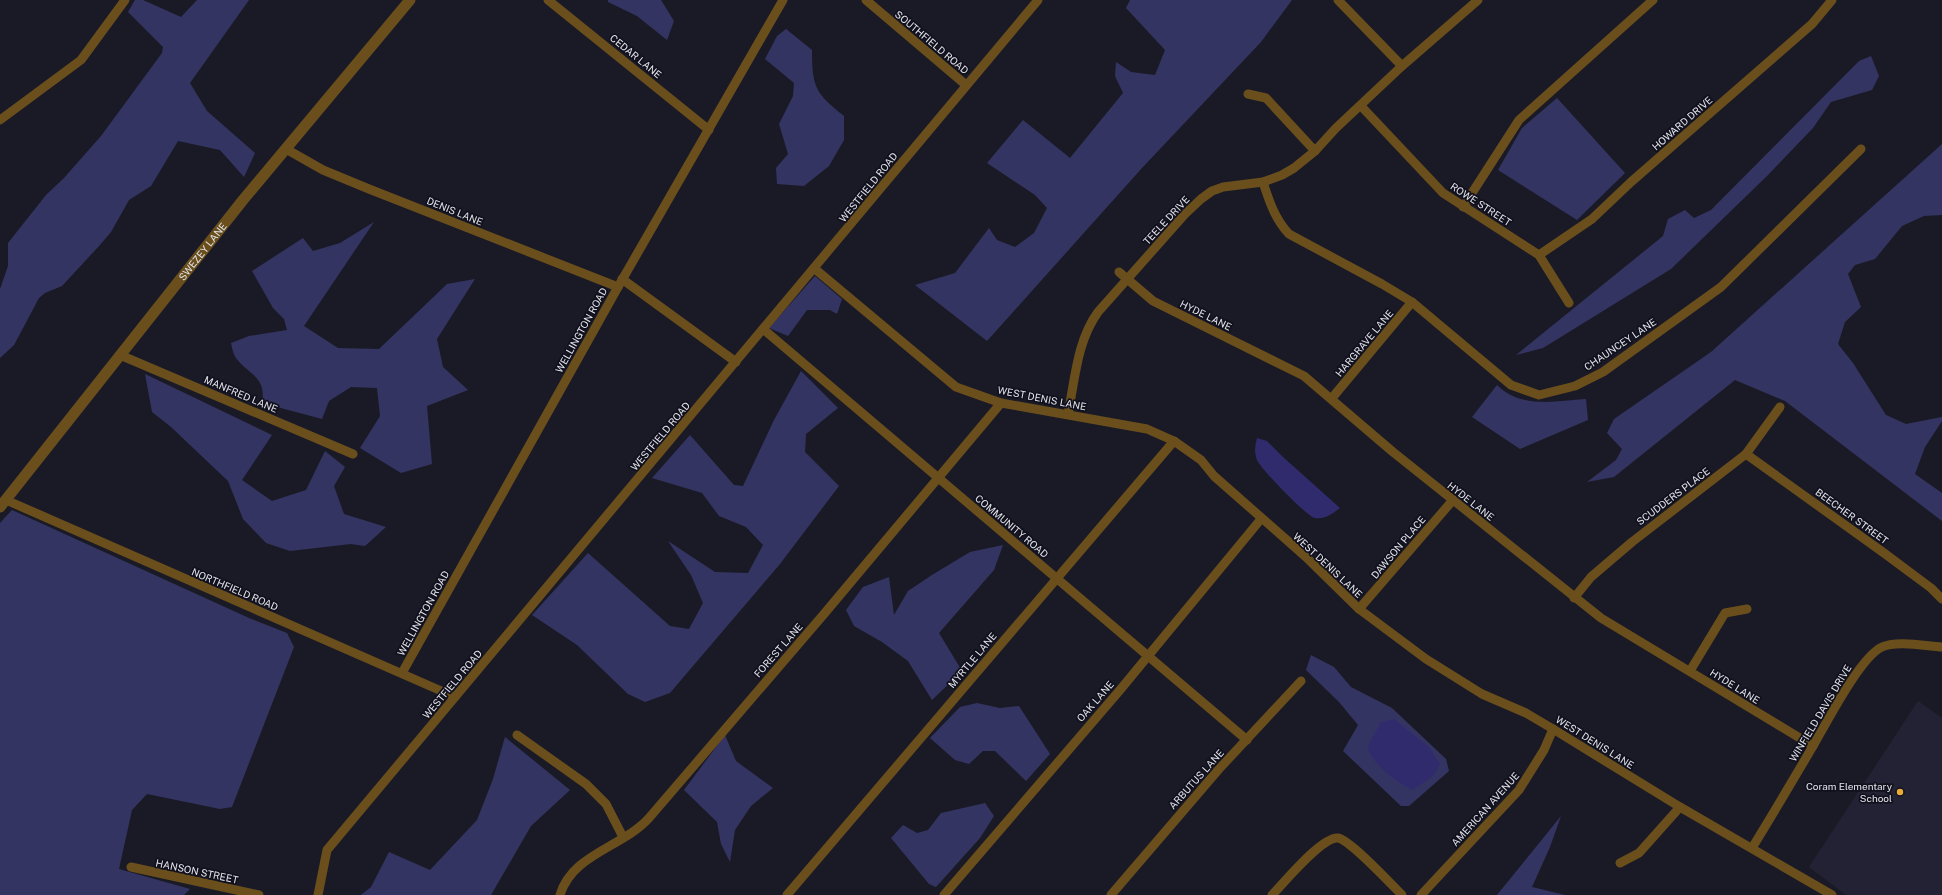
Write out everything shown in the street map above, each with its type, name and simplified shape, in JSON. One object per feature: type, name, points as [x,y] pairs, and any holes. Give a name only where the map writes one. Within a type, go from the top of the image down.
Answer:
[{"type":"street","points":[[0,120],[81,60],[125,0]]},
{"type":"street","name":"SWEZEY LANE","points":[[3,504],[243,200],[410,0]]},
{"type":"street","name":"CEDAR LANE","points":[[548,0],[709,130]]},
{"type":"street","name":"WELLINGTON ROAD","points":[[402,672],[620,283],[783,0]]},
{"type":"street","name":"SOUTHFIELD ROAD","points":[[866,0],[966,85]]},
{"type":"street","name":"WESTFIELD ROAD","points":[[318,895],[327,850],[763,329],[815,269],[1038,0]]},
{"type":"street","points":[[1338,0],[1402,66]]},
{"type":"street","name":"TEELE DRIVE","points":[[1068,414],[1081,345],[1088,325],[1185,214],[1212,191],[1224,187],[1263,182],[1282,175],[1294,168],[1315,151],[1336,128],[1402,66],[1478,0]]},
{"type":"street","points":[[1463,207],[1519,120],[1653,0]]},
{"type":"street","name":"HOWARD DRIVE","points":[[1539,255],[1592,219],[1631,182],[1812,24],[1832,0]]},
{"type":"street","points":[[1248,94],[1266,98],[1315,151]]},
{"type":"street","name":"ROWE STREET","points":[[1361,106],[1443,193],[1539,255],[1569,303]]},
{"type":"street","name":"DENIS LANE","points":[[286,149],[323,170],[369,189],[620,283],[736,362]]},
{"type":"street","name":"CHAUNCEY LANE","points":[[1263,182],[1270,205],[1280,223],[1289,234],[1382,284],[1412,302],[1511,385],[1539,395],[1575,386],[1603,372],[1721,287],[1861,149]]},
{"type":"street","name":"WEST DENIS LANE","points":[[815,269],[952,384],[1001,403],[1068,414],[1147,430],[1174,441],[1201,460],[1214,476],[1261,519],[1306,557],[1359,609],[1426,659],[1482,694],[1526,713],[1680,807],[1832,895]]},
{"type":"street","name":"HYDE LANE","points":[[1119,272],[1153,301],[1304,376],[1332,398],[1393,452],[1574,598],[1601,618],[1813,746]]},
{"type":"street","name":"HARGRAVE LANE","points":[[1332,398],[1412,302]]},
{"type":"street","name":"COMMUNITY ROAD","points":[[763,329],[1247,740]]},
{"type":"street","name":"MANFRED LANE","points":[[120,355],[353,454]]},
{"type":"street","name":"FOREST LANE","points":[[560,895],[562,888],[576,868],[623,837],[636,831],[649,818],[939,478],[1001,403]]},
{"type":"street","name":"SCUDDERS PLACE","points":[[1574,598],[1591,577],[1632,542],[1746,454],[1780,407]]},
{"type":"street","name":"MYRTLE LANE","points":[[787,895],[1056,577],[1174,441]]},
{"type":"street","name":"BEECHER STREET","points":[[1746,454],[1884,553],[1931,588],[1942,599]]},
{"type":"street","name":"DAWSON PLACE","points":[[1359,609],[1453,500]]},
{"type":"street","name":"NORTHFIELD ROAD","points":[[3,504],[402,672],[456,697]]},
{"type":"street","name":"OAK LANE","points":[[944,895],[1261,519]]},
{"type":"street","points":[[1690,671],[1725,613],[1747,609]]},
{"type":"street","name":"WINFIELD DAVIS DRIVE","points":[[1752,848],[1861,667],[1881,647],[1893,644],[1942,647]]},
{"type":"street","name":"ARBUTUS LANE","points":[[1111,895],[1219,768],[1247,740],[1300,681]]},
{"type":"street","name":"AMERICAN AVENUE","points":[[1421,895],[1519,790],[1544,750],[1553,729]]},
{"type":"street","points":[[517,735],[586,784],[606,804],[623,837]]},
{"type":"street","points":[[1620,863],[1639,853],[1680,807]]},
{"type":"street","points":[[1272,895],[1315,850],[1331,839],[1339,838],[1352,847],[1402,895]]},
{"type":"street","name":"HANSON STREET","points":[[131,867],[259,895]]},
{"type":"shaded area","points":[[135,0],[143,0],[181,17],[197,0],[249,0],[190,83],[207,111],[255,153],[244,177],[220,150],[178,141],[151,186],[129,200],[111,232],[99,246],[62,286],[45,293],[39,298],[14,345],[0,358],[0,289],[8,266],[8,243],[46,195],[64,178],[101,136],[162,53],[163,47],[128,12]]},
{"type":"shaded area","points":[[608,0],[661,0],[674,21],[667,40],[637,16],[608,2]]},
{"type":"shaded area","points":[[1130,0],[1292,0],[1261,42],[1142,168],[987,341],[915,285],[955,273],[989,228],[997,240],[1015,247],[1034,233],[1047,208],[1035,195],[987,163],[1023,120],[1070,158],[1123,93],[1115,76],[1116,62],[1131,72],[1155,75],[1165,50],[1126,8]]},
{"type":"shaded area","points":[[786,29],[812,50],[814,81],[817,88],[821,95],[844,116],[844,140],[829,166],[804,186],[777,184],[776,168],[788,154],[779,124],[793,96],[794,83],[765,59],[777,36]]},
{"type":"shaded area","points":[[1871,56],[1879,76],[1872,90],[1831,102],[1813,128],[1767,176],[1671,269],[1543,348],[1516,355],[1663,236],[1668,219],[1685,210],[1694,218],[1711,210],[1859,61]]},
{"type":"shaded area","points":[[1557,98],[1625,173],[1577,220],[1498,170],[1522,128]]},
{"type":"shaded area","points":[[1942,144],[1942,215],[1924,216],[1902,226],[1875,259],[1855,265],[1848,274],[1861,307],[1845,322],[1838,344],[1853,363],[1886,415],[1906,424],[1942,417],[1942,421],[1925,447],[1915,474],[1942,493],[1942,521],[1785,401],[1735,380],[1614,477],[1587,482],[1616,460],[1622,449],[1607,433],[1614,419],[1711,352]]},
{"type":"shaded area","points":[[374,222],[304,326],[338,348],[379,349],[447,284],[475,279],[437,339],[443,367],[468,390],[427,406],[432,464],[401,473],[360,448],[380,416],[377,388],[351,387],[329,401],[322,419],[262,403],[262,387],[255,377],[236,358],[233,353],[231,343],[249,336],[287,330],[284,319],[273,308],[252,271],[303,238],[313,251],[340,243]]},
{"type":"shaded area","points":[[815,276],[842,299],[837,314],[830,310],[807,310],[788,336],[769,328]]},
{"type":"shaded area","points":[[801,371],[838,408],[806,434],[805,452],[839,486],[780,564],[670,693],[645,702],[628,694],[577,645],[532,615],[588,553],[670,626],[689,629],[703,603],[691,575],[668,541],[715,572],[748,573],[763,545],[746,527],[719,516],[702,493],[652,478],[690,435],[734,485],[743,486],[774,420]]},
{"type":"shaded area","points":[[145,374],[272,435],[242,480],[272,501],[306,490],[325,451],[345,467],[334,486],[344,514],[386,527],[365,546],[351,544],[290,551],[266,543],[243,519],[228,481],[171,427],[152,412]]},
{"type":"shaded area","points":[[1497,385],[1506,393],[1528,401],[1551,402],[1586,399],[1588,420],[1520,449],[1472,417]]},
{"type":"shaded area","points":[[1257,438],[1267,441],[1340,508],[1329,516],[1322,518],[1310,516],[1284,492],[1260,465],[1255,454]]},
{"type":"shaded area","points":[[12,510],[249,618],[287,633],[294,647],[232,807],[220,809],[147,794],[132,810],[119,869],[190,889],[184,895],[0,895],[0,523]]},
{"type":"shaded area","points":[[1003,545],[994,570],[939,633],[962,671],[932,700],[908,661],[882,642],[854,626],[846,610],[863,587],[889,577],[894,615],[908,591],[932,575],[970,552]]},
{"type":"shaded area","points":[[1311,655],[1334,667],[1351,687],[1392,708],[1446,759],[1449,771],[1409,806],[1401,806],[1343,751],[1358,725],[1339,702],[1306,670]]},
{"type":"shaded area","name":"Coram Elementary School","points":[[1918,701],[1942,718],[1942,895],[1846,895],[1809,867]]},
{"type":"shaded area","points":[[977,703],[1000,708],[1019,706],[1050,754],[1026,781],[995,751],[983,751],[969,764],[955,760],[930,738],[960,707]]},
{"type":"shaded area","points":[[1394,719],[1429,747],[1440,764],[1434,775],[1413,790],[1400,783],[1381,768],[1368,750],[1369,744],[1381,722]]},
{"type":"shaded area","points":[[725,735],[736,761],[773,788],[751,806],[735,830],[730,862],[721,844],[717,822],[684,790]]},
{"type":"shaded area","points":[[505,737],[570,790],[531,826],[491,895],[361,895],[371,887],[389,852],[430,870],[477,820],[493,779]]},
{"type":"shaded area","points":[[985,803],[994,816],[980,838],[936,887],[929,884],[891,838],[903,825],[917,833],[928,830],[941,813]]},
{"type":"shaded area","points":[[1561,816],[1550,847],[1532,887],[1565,895],[1497,895]]},
{"type":"place","name":"Coram Elementary School","points":[[1900,792]]}]
